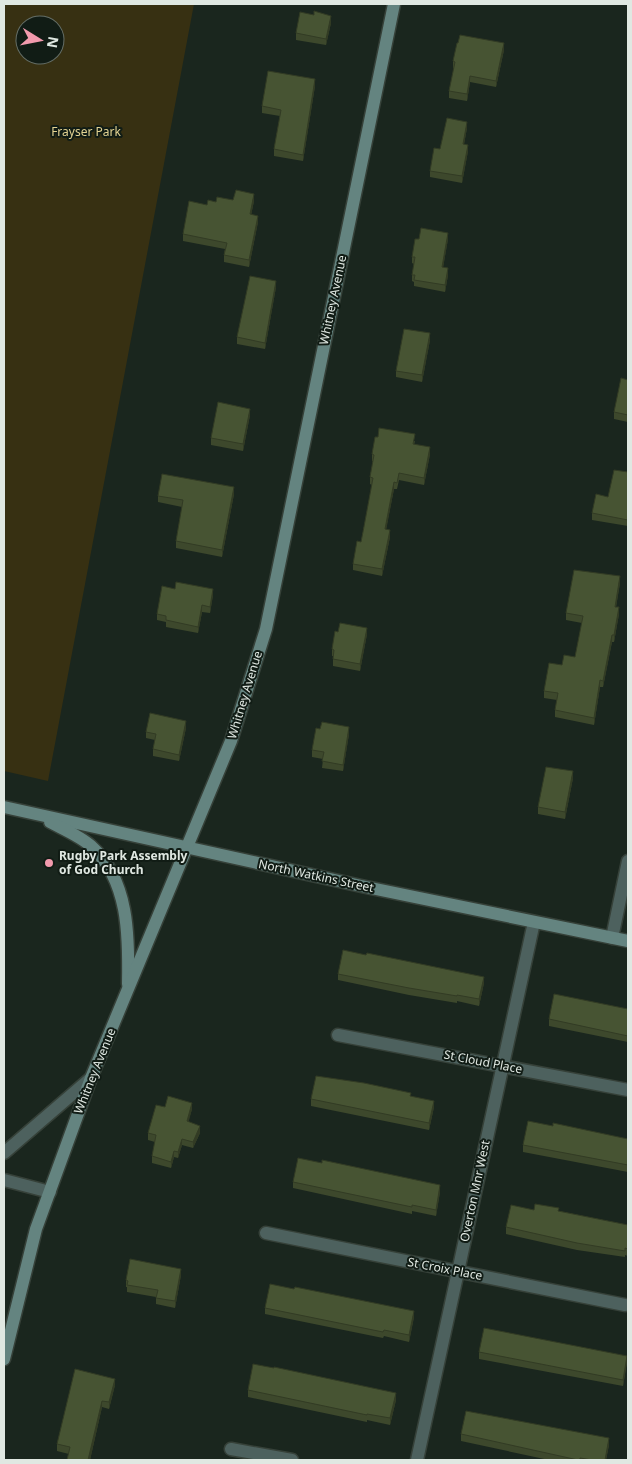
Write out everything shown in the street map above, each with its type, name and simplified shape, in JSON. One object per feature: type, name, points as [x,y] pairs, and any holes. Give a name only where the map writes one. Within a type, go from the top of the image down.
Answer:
[{"type":"main road","name":"Whitney Avenue","points":[[4,1359],[36,1229],[91,1078],[231,741],[266,629],[394,4]]},
{"type":"main road","name":"North Watkins Street","points":[[4,807],[628,941]]},
{"type":"main road","points":[[40,815],[90,845],[112,872],[129,931],[128,992]]},
{"type":"street","points":[[612,938],[628,861]]},
{"type":"street","name":"Overton Mnr West","points":[[417,1460],[534,922]]},
{"type":"street","name":"St Cloud Place","points":[[338,1034],[628,1090]]},
{"type":"street","points":[[4,1153],[91,1078]]},
{"type":"street","points":[[4,1180],[50,1192]]},
{"type":"street","name":"St Croix Place","points":[[266,1233],[625,1305]]},
{"type":"street","points":[[231,1449],[292,1460]]},
{"type":"green space","name":"Frayser Park","points":[[4,4],[194,4],[48,781],[4,771]]},
{"type":"building","points":[[314,11],[331,16],[326,39],[296,33],[300,12],[314,15]]},
{"type":"building","points":[[460,35],[504,43],[496,81],[470,76],[467,94],[449,91],[455,62],[453,61]]},
{"type":"building","points":[[268,71],[315,79],[303,155],[274,149],[281,110],[262,106]]},
{"type":"building","points":[[447,118],[467,122],[463,144],[468,145],[462,176],[430,171],[434,148],[440,149]]},
{"type":"building","points":[[236,190],[254,194],[250,214],[258,216],[249,260],[224,255],[227,243],[183,234],[189,201],[207,205],[208,200],[216,202],[217,197],[233,200]]},
{"type":"building","points":[[421,228],[448,233],[442,267],[448,268],[445,285],[414,280],[415,275],[412,275],[415,257],[412,257],[415,239],[419,239]]},
{"type":"building","points":[[250,276],[276,281],[265,343],[237,337]]},
{"type":"building","points":[[404,329],[430,333],[422,375],[396,371]]},
{"type":"building","points":[[621,378],[628,380],[628,415],[614,412]]},
{"type":"building","points":[[218,402],[250,409],[243,444],[211,438]]},
{"type":"building","points":[[379,428],[415,434],[413,444],[430,447],[424,478],[399,473],[397,483],[394,482],[385,529],[390,530],[382,569],[353,564],[357,541],[361,542],[363,532],[373,478],[370,477],[374,455],[372,454],[375,437],[378,437]]},
{"type":"building","points":[[614,470],[628,472],[628,520],[592,513],[596,494],[608,497]]},
{"type":"building","points":[[162,474],[234,487],[222,550],[176,541],[183,500],[158,496]]},
{"type":"building","points":[[574,570],[620,576],[615,607],[619,607],[614,635],[612,635],[603,681],[600,680],[594,718],[555,710],[558,693],[544,691],[549,663],[562,665],[564,655],[575,657],[583,616],[566,613]]},
{"type":"building","points":[[176,582],[213,589],[210,607],[202,605],[198,627],[166,620],[166,616],[157,614],[162,586],[175,589]]},
{"type":"building","points":[[340,623],[367,628],[360,664],[333,659],[334,650],[332,649],[335,631],[338,632]]},
{"type":"building","points":[[150,713],[186,721],[179,755],[153,749],[156,734],[146,732]]},
{"type":"building","points":[[322,722],[349,727],[343,765],[322,761],[324,752],[312,750],[316,728],[320,729]]},
{"type":"building","points":[[546,767],[573,771],[565,812],[538,807]]},
{"type":"building","points":[[343,950],[366,955],[367,953],[484,977],[479,999],[338,974]]},
{"type":"building","points":[[554,994],[628,1009],[628,1036],[549,1019]]},
{"type":"building","points":[[316,1076],[364,1083],[411,1093],[410,1096],[434,1101],[429,1123],[311,1099]]},
{"type":"building","points":[[168,1096],[192,1103],[187,1121],[200,1126],[193,1142],[182,1139],[178,1152],[174,1151],[171,1162],[152,1156],[156,1135],[148,1133],[156,1105],[165,1107]]},
{"type":"building","points":[[528,1121],[553,1126],[553,1123],[628,1139],[628,1165],[523,1145]]},
{"type":"building","points":[[298,1158],[322,1163],[322,1160],[440,1185],[436,1210],[412,1205],[412,1207],[293,1182]]},
{"type":"building","points":[[535,1204],[559,1208],[558,1211],[628,1225],[628,1249],[625,1248],[625,1251],[577,1243],[506,1227],[511,1205],[534,1210]]},
{"type":"building","points":[[130,1259],[181,1269],[175,1301],[156,1298],[158,1290],[127,1285],[128,1281],[126,1280]]},
{"type":"building","points":[[270,1284],[294,1289],[295,1287],[414,1311],[409,1335],[384,1330],[383,1332],[265,1308]]},
{"type":"building","points":[[484,1328],[627,1356],[623,1380],[479,1352]]},
{"type":"building","points":[[253,1364],[396,1393],[390,1418],[367,1415],[248,1390]]},
{"type":"building","points":[[75,1369],[115,1379],[109,1402],[102,1401],[88,1460],[67,1460],[70,1447],[57,1444]]},
{"type":"building","points":[[466,1411],[609,1438],[605,1460],[580,1458],[578,1460],[461,1434]]},
{"type":"place","name":"Rugby Park Assembly of God Church","points":[[49,863]]}]
